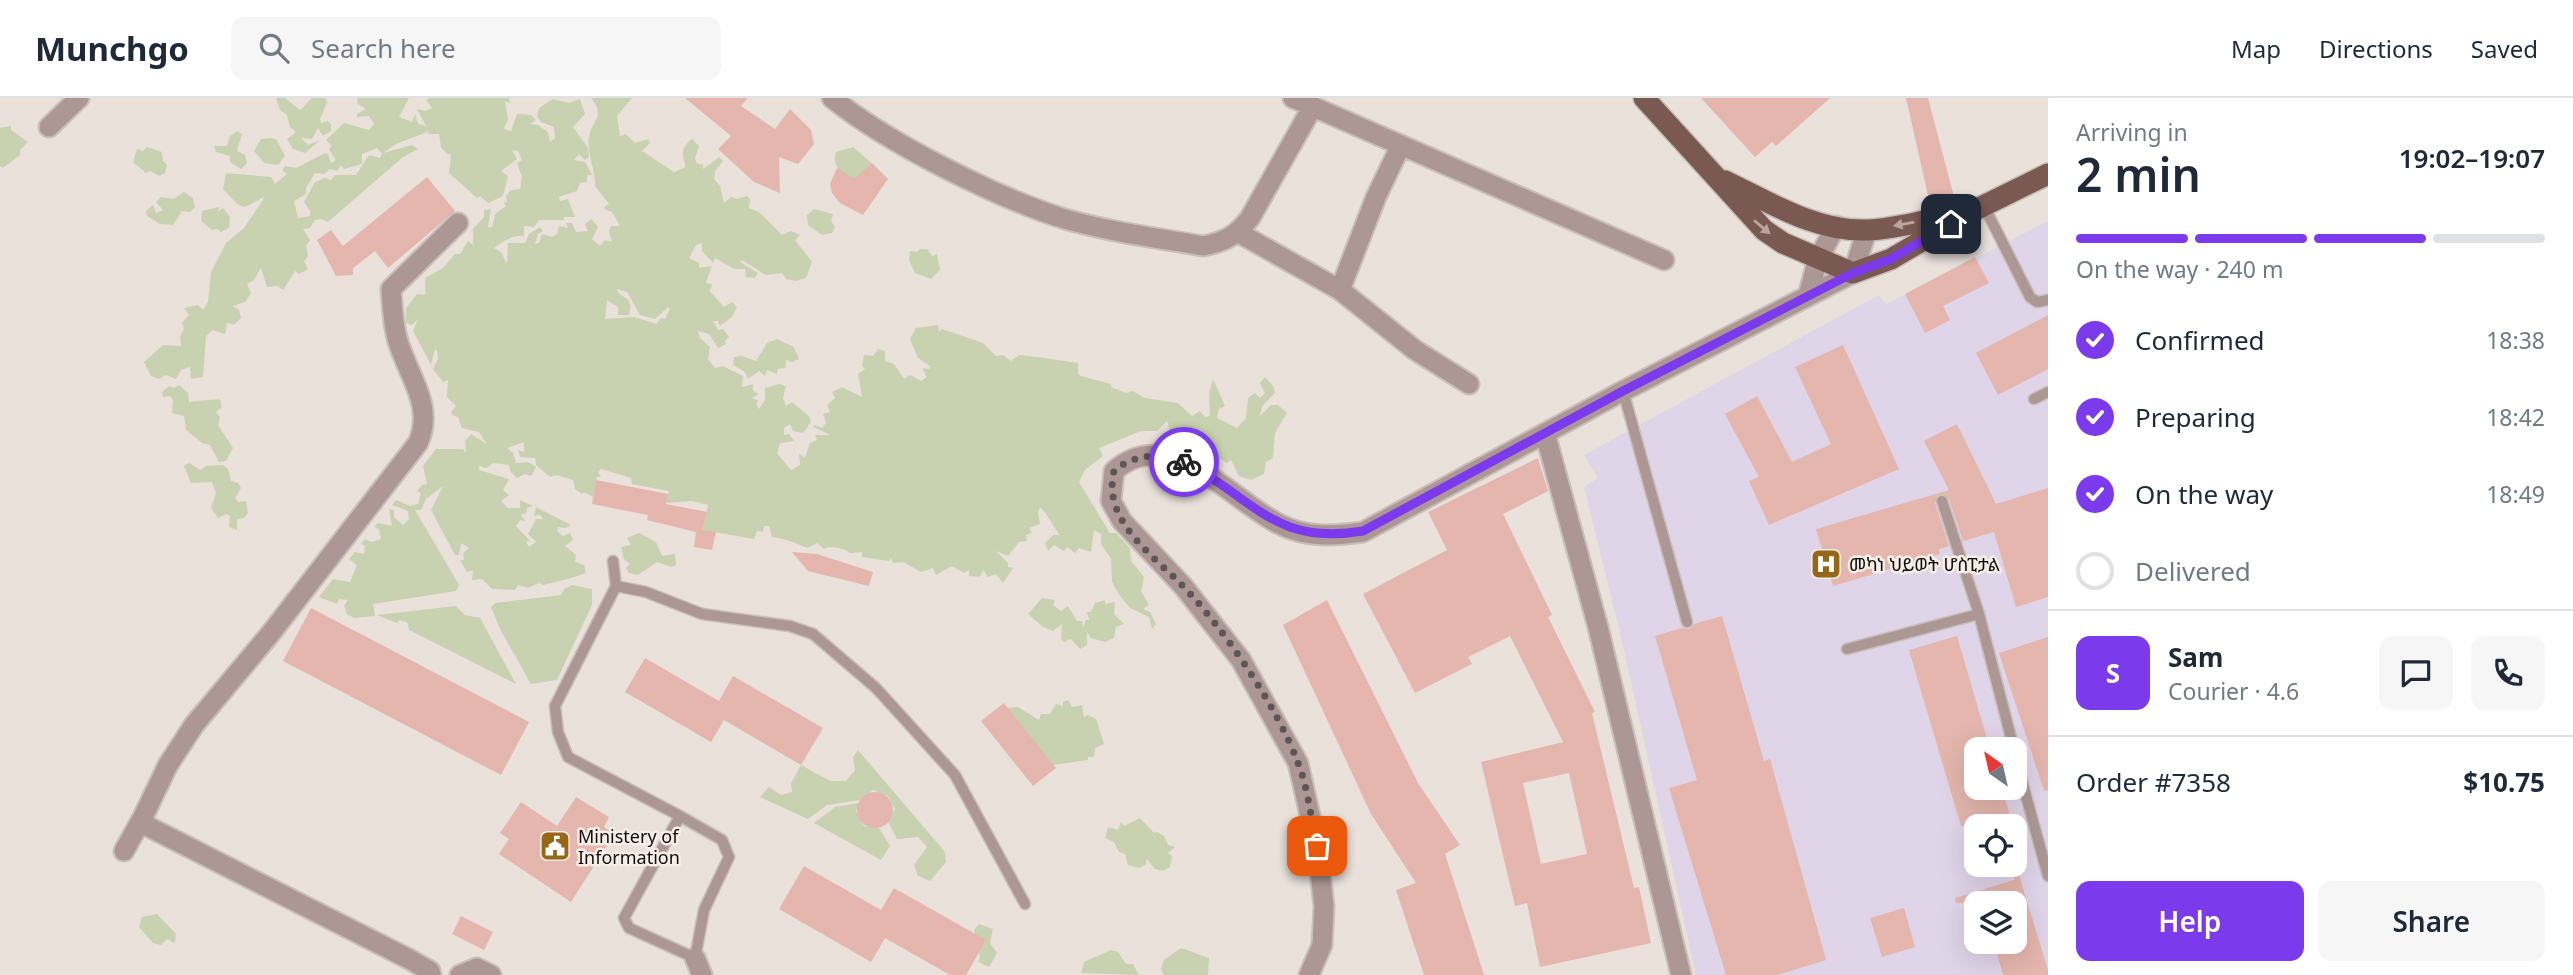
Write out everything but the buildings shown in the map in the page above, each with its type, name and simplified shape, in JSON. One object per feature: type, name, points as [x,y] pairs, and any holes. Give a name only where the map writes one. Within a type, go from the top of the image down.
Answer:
[{"type":"main road","points":[[1644,98],[1720,178],[1764,230],[1818,259],[1853,273],[1891,259],[1977,209],[2048,174]]},
{"type":"main road","points":[[1720,178],[1804,219],[1867,230],[1977,209]]},
{"type":"street","points":[[49,127],[79,98]]},
{"type":"street","points":[[832,98],[898,141],[955,172],[1064,218],[1203,246],[1221,243],[1238,233],[1250,218],[1313,106]]},
{"type":"street","points":[[1293,98],[1664,260]]},
{"type":"street","points":[[1340,290],[1376,197],[1400,147]]},
{"type":"street","points":[[124,850],[142,824],[169,765],[194,725],[271,633],[418,443],[426,426],[424,409],[397,338],[391,289],[458,223]]},
{"type":"street","points":[[1808,296],[1818,259],[1836,226]]},
{"type":"street","points":[[1309,975],[1322,945],[1324,906],[1317,846],[1298,763],[1241,660],[1183,586],[1122,521],[1111,501],[1114,471],[1123,463],[1138,458],[1174,457],[1279,524],[1306,534],[1332,536],[1363,531],[1623,391],[1853,273],[1867,230]]},
{"type":"street","points":[[1238,233],[1340,290],[1415,350],[1469,384]]},
{"type":"street","points":[[1545,433],[1598,628],[1681,975]]},
{"type":"street","points":[[142,824],[409,959],[430,971],[431,975]]},
{"type":"street","points":[[460,975],[477,968],[491,975]]},
{"type":"lane","points":[[1977,209],[2030,297],[2037,302],[2048,300]]},
{"type":"lane","points":[[1623,391],[1687,622]]},
{"type":"lane","points":[[2034,399],[2048,392]]},
{"type":"lane","points":[[1942,501],[1979,614],[2011,737]]},
{"type":"lane","points":[[613,561],[617,586],[555,706],[558,732],[568,757],[680,816],[722,841],[729,857],[704,910],[699,966],[629,928],[624,918],[680,816]]},
{"type":"lane","points":[[617,586],[646,592],[702,614],[790,626],[813,634],[876,688],[955,775],[1026,904]]},
{"type":"lane","points":[[1847,649],[1979,614]]},
{"type":"lane","points":[[2027,799],[2048,877]]},
{"type":"shaded area","name":"መካነ ህይወት ሆስፒታል","points":[[2048,221],[2048,975],[1696,975],[1622,641],[1584,487],[1598,478],[1584,455],[1879,295],[1886,304]]},
{"type":"green space","points":[[276,98],[285,98],[300,110],[312,98],[325,98],[327,102],[320,119],[321,123],[328,121],[331,124],[331,131],[323,136],[318,128],[312,139],[301,138],[308,145],[320,140],[305,153],[293,149],[287,139],[295,133],[294,130],[290,127],[287,115],[280,110]]},
{"type":"green space","points":[[357,98],[409,98],[399,117],[412,122],[415,114],[418,124],[426,126],[417,109],[425,111],[432,108],[426,100],[429,98],[509,98],[510,103],[505,101],[508,119],[504,129],[511,131],[517,114],[531,115],[536,120],[530,124],[538,125],[548,132],[550,142],[555,138],[554,127],[541,122],[537,117],[539,108],[553,99],[569,103],[580,99],[585,114],[573,127],[588,148],[589,157],[585,160],[579,154],[574,160],[585,162],[592,175],[587,175],[587,182],[580,183],[577,191],[559,197],[560,201],[568,199],[575,217],[539,220],[534,227],[524,226],[524,236],[516,236],[494,248],[501,252],[507,264],[508,243],[525,243],[529,234],[540,227],[543,231],[538,234],[535,244],[539,243],[542,234],[552,237],[557,234],[559,226],[568,228],[566,223],[572,223],[576,232],[588,231],[585,224],[591,219],[598,227],[592,239],[600,246],[605,240],[612,242],[609,231],[611,226],[620,226],[612,212],[604,207],[609,204],[595,186],[589,145],[590,132],[598,110],[591,98],[632,98],[617,116],[620,136],[626,134],[635,143],[648,139],[650,143],[642,151],[674,172],[686,167],[683,152],[692,139],[699,146],[695,158],[697,164],[703,164],[703,169],[719,157],[723,161],[715,171],[714,179],[720,186],[724,203],[731,197],[737,199],[747,196],[750,199],[749,208],[759,212],[782,235],[791,231],[800,235],[795,240],[812,262],[806,278],[796,281],[786,279],[782,273],[766,275],[742,260],[740,262],[758,273],[755,278],[746,277],[745,269],[734,269],[715,258],[713,263],[702,251],[702,243],[696,245],[689,258],[699,263],[699,268],[712,266],[706,283],[712,284],[710,291],[724,307],[732,302],[737,307],[732,317],[720,326],[718,321],[713,321],[718,330],[723,329],[729,337],[725,341],[726,344],[718,348],[709,334],[698,331],[700,338],[710,347],[708,359],[715,368],[723,366],[743,376],[742,387],[753,384],[753,391],[759,394],[752,398],[759,401],[756,403],[759,409],[765,400],[765,388],[779,384],[786,386],[783,398],[786,406],[792,402],[809,416],[811,422],[803,433],[793,431],[790,424],[784,428],[784,435],[789,434],[794,441],[780,443],[777,453],[791,470],[800,465],[799,454],[805,458],[810,443],[817,440],[815,435],[831,435],[813,427],[815,425],[822,428],[826,423],[823,414],[830,412],[827,405],[835,398],[832,392],[842,387],[862,397],[858,374],[865,369],[862,366],[864,355],[873,356],[878,349],[885,351],[885,361],[894,364],[904,379],[910,375],[921,381],[927,377],[922,368],[929,369],[930,366],[918,358],[910,339],[916,328],[938,325],[939,332],[942,329],[983,343],[996,356],[1003,355],[1011,361],[1019,355],[1078,363],[1078,373],[1081,376],[1111,384],[1111,387],[1126,393],[1133,391],[1145,398],[1178,403],[1192,416],[1200,411],[1205,417],[1210,416],[1209,393],[1213,379],[1225,406],[1219,409],[1217,418],[1237,428],[1246,418],[1248,398],[1255,393],[1260,398],[1265,393],[1260,383],[1265,377],[1275,393],[1263,405],[1259,417],[1271,405],[1278,405],[1287,413],[1275,433],[1273,458],[1266,462],[1264,474],[1251,480],[1239,476],[1231,460],[1227,463],[1219,458],[1208,436],[1204,440],[1199,436],[1191,439],[1171,433],[1167,421],[1157,431],[1141,431],[1099,448],[1103,456],[1085,470],[1079,482],[1110,533],[1116,533],[1130,548],[1131,561],[1144,577],[1141,591],[1149,605],[1143,609],[1150,612],[1156,624],[1152,629],[1149,617],[1130,608],[1112,582],[1111,559],[1101,544],[1101,534],[1094,530],[1091,552],[1079,548],[1075,553],[1067,547],[1064,551],[1054,545],[1048,551],[1045,543],[1053,535],[1060,535],[1040,507],[1040,524],[1029,528],[1032,533],[1026,535],[1027,541],[1019,542],[1008,556],[996,551],[1008,563],[1008,567],[1013,568],[1003,583],[996,574],[988,577],[983,570],[980,577],[969,576],[969,570],[964,573],[952,566],[936,575],[933,568],[921,572],[903,562],[893,563],[891,558],[889,561],[862,557],[862,552],[850,553],[834,547],[824,549],[817,543],[807,548],[772,537],[769,526],[764,526],[763,532],[757,531],[754,539],[702,530],[708,505],[691,501],[666,503],[669,491],[632,484],[631,478],[601,469],[598,472],[601,477],[597,477],[593,497],[584,492],[582,494],[575,489],[573,480],[557,475],[550,477],[536,465],[535,458],[520,457],[518,450],[524,452],[524,442],[507,448],[513,453],[516,463],[528,462],[536,467],[531,476],[525,474],[517,478],[510,471],[509,465],[493,463],[486,468],[479,466],[479,470],[509,479],[503,490],[509,495],[501,501],[508,508],[520,508],[520,500],[533,506],[527,508],[526,514],[521,514],[525,521],[520,520],[516,526],[530,541],[526,542],[529,547],[536,542],[528,534],[536,519],[543,519],[540,515],[534,516],[536,507],[571,525],[566,528],[558,527],[557,531],[563,536],[570,533],[573,540],[565,546],[576,555],[575,562],[584,565],[586,573],[528,588],[518,585],[515,590],[492,589],[482,579],[472,580],[473,570],[467,572],[460,560],[464,560],[463,553],[469,548],[461,543],[459,555],[455,555],[431,510],[443,486],[426,499],[421,510],[415,510],[459,585],[456,591],[373,604],[375,616],[354,618],[347,614],[344,606],[348,600],[339,599],[337,604],[319,597],[333,579],[350,582],[357,565],[349,559],[355,552],[364,554],[365,546],[361,544],[365,539],[371,542],[381,539],[379,529],[374,527],[378,523],[392,526],[389,509],[394,510],[394,517],[403,525],[409,519],[408,511],[392,505],[396,500],[410,506],[418,504],[421,493],[417,491],[427,484],[423,466],[436,449],[463,449],[466,453],[465,441],[471,434],[487,444],[479,432],[462,428],[458,417],[452,415],[451,412],[456,406],[447,397],[448,380],[443,382],[433,369],[438,359],[437,351],[435,349],[431,365],[413,331],[418,319],[412,325],[406,323],[406,308],[417,294],[425,295],[425,278],[443,268],[455,254],[460,254],[468,241],[473,245],[473,229],[484,217],[484,210],[491,209],[488,227],[492,227],[495,214],[506,206],[506,196],[511,190],[520,189],[522,177],[517,163],[522,160],[518,151],[512,150],[517,159],[501,171],[508,176],[503,196],[488,203],[480,196],[477,198],[449,173],[451,154],[447,154],[441,147],[439,134],[428,134],[427,130],[398,143],[383,153],[412,145],[418,149],[403,157],[328,222],[315,220],[310,228],[303,229],[310,240],[306,246],[308,256],[304,261],[308,269],[299,274],[295,271],[283,290],[277,286],[267,287],[261,268],[254,280],[247,284],[251,293],[245,302],[233,306],[239,310],[241,318],[234,325],[227,323],[225,334],[212,330],[206,336],[203,377],[191,379],[190,367],[181,370],[176,379],[166,375],[159,379],[151,376],[144,362],[163,345],[181,346],[180,337],[184,329],[182,323],[189,315],[184,308],[198,305],[203,310],[208,302],[211,272],[226,243],[244,228],[263,200],[264,197],[245,207],[238,205],[223,189],[226,173],[271,177],[275,184],[287,174],[282,170],[285,166],[296,168],[325,153],[331,163],[336,160],[329,149],[332,146],[326,140],[344,123],[369,130],[374,124],[369,116],[357,117],[357,114],[366,109],[358,104]],"holes":[[[377,148],[382,153],[380,158],[369,155],[356,175],[335,175],[331,180],[325,178],[315,182],[304,202],[310,216],[298,218],[294,201],[306,194],[306,188],[315,173],[324,174],[330,169],[337,171],[341,165],[344,169],[362,164],[362,154]],[[617,289],[627,292],[640,315],[655,319],[668,307],[670,309],[665,319],[661,318],[656,324],[634,317],[605,319],[607,300],[618,307],[618,315],[629,315],[629,300]]]},
{"type":"green space","points":[[11,126],[11,130],[28,142],[20,150],[20,155],[3,168],[0,166],[0,128]]},
{"type":"green space","points":[[237,131],[242,134],[237,151],[245,155],[247,163],[241,169],[230,162],[230,156],[216,152],[214,146],[227,146],[230,136]]},
{"type":"green space","points":[[261,139],[276,139],[285,156],[278,165],[264,163],[254,151]]},
{"type":"green space","points":[[147,147],[162,152],[163,161],[167,165],[165,173],[159,176],[150,171],[146,173],[133,162],[137,149],[143,151]]},
{"type":"green space","points":[[853,147],[875,166],[863,186],[842,173],[836,164],[836,152]]},
{"type":"green space","points":[[184,192],[193,198],[195,207],[190,212],[182,211],[173,225],[160,224],[147,216],[146,211],[153,205],[156,213],[163,210],[156,202],[161,197],[174,199]]},
{"type":"green space","points":[[219,207],[218,212],[223,208],[230,217],[229,228],[221,232],[212,230],[201,221],[202,211]]},
{"type":"green space","points":[[814,209],[833,214],[831,221],[835,227],[832,233],[822,235],[808,225],[807,215]]},
{"type":"green space","points":[[927,249],[932,256],[937,254],[940,270],[931,279],[915,273],[909,260],[910,251],[917,252]]},
{"type":"green space","points":[[777,339],[794,347],[799,359],[792,362],[786,360],[785,368],[778,369],[777,374],[767,370],[765,376],[759,371],[748,379],[745,372],[733,365],[734,357],[742,356],[756,361],[767,343]]},
{"type":"green space","points":[[179,385],[188,393],[189,402],[220,399],[222,407],[216,412],[220,417],[218,425],[233,448],[226,461],[219,462],[210,445],[202,443],[186,430],[184,416],[172,413],[173,400],[170,396],[163,397],[162,392],[169,386],[174,388]]},
{"type":"green space","points":[[189,463],[201,470],[206,466],[223,465],[228,469],[231,481],[238,483],[241,488],[235,498],[238,502],[246,501],[248,513],[244,518],[237,519],[237,530],[229,527],[230,516],[226,514],[218,518],[211,508],[216,493],[212,482],[191,483],[184,466]]},
{"type":"green space","points":[[639,533],[656,542],[662,556],[675,554],[676,565],[672,567],[657,562],[638,575],[629,573],[626,568],[630,564],[624,559],[621,547],[631,545],[627,538]]},
{"type":"green space","points":[[572,585],[592,589],[592,605],[557,680],[531,684],[501,631],[491,607],[495,603],[561,595],[564,589]]},
{"type":"green space","points":[[1042,598],[1055,600],[1053,605],[1061,611],[1068,606],[1077,621],[1082,621],[1083,628],[1086,620],[1089,620],[1087,612],[1091,612],[1095,603],[1105,600],[1105,604],[1115,602],[1114,614],[1124,624],[1116,627],[1114,638],[1105,642],[1091,638],[1087,632],[1087,645],[1080,649],[1071,639],[1064,642],[1061,639],[1062,624],[1053,631],[1043,627],[1028,614]]},
{"type":"green space","points":[[456,606],[465,615],[480,618],[516,684],[409,630],[407,622],[399,620],[397,623],[377,615]]},
{"type":"green space","points":[[1068,700],[1072,707],[1082,705],[1084,717],[1088,715],[1096,719],[1104,744],[1095,748],[1094,757],[1088,757],[1088,760],[1053,765],[1008,708],[1018,707],[1039,720],[1041,714],[1050,714],[1056,704],[1063,706],[1063,702]]},
{"type":"green space","points":[[858,750],[945,852],[946,862],[930,881],[918,876],[914,865],[927,847],[918,837],[897,839],[888,822],[895,809],[888,796],[873,790],[860,800],[827,805],[808,819],[760,797],[769,787],[781,795],[792,792],[791,783],[801,765],[830,781],[846,781],[855,770],[853,757]]},
{"type":"green space","points":[[859,803],[856,811],[864,826],[879,828],[890,846],[881,860],[814,823],[835,807]]},
{"type":"green space","points":[[1140,818],[1154,833],[1164,836],[1168,845],[1175,847],[1168,853],[1172,856],[1170,867],[1163,871],[1155,869],[1147,859],[1145,865],[1139,868],[1128,865],[1125,854],[1119,852],[1114,842],[1105,838],[1108,827],[1118,830],[1121,822],[1124,826]]},
{"type":"green space","points":[[157,914],[176,934],[175,943],[167,939],[161,945],[153,943],[139,927],[142,917]]},
{"type":"green space","points":[[979,924],[993,929],[990,943],[997,953],[989,967],[978,962],[980,957],[974,930]]},
{"type":"green space","points":[[1181,948],[1209,958],[1208,975],[1164,975],[1161,969],[1164,960]]},
{"type":"green space","points":[[1111,950],[1118,952],[1126,964],[1133,964],[1139,975],[1081,973],[1084,962]]},
{"type":"way so far","points":[[1184,462],[1174,457],[1157,456],[1123,463],[1114,471],[1111,501],[1122,521],[1147,552],[1183,586],[1241,660],[1273,713],[1298,763],[1317,846]]},
{"type":"place","name":"መካነ ህይወት ሆስፒታል","points":[[1826,564]]},
{"type":"place","name":"Ministery of Information","points":[[555,846]]},
{"type":"route","points":[[1184,462],[1279,524],[1306,534],[1332,536],[1363,531],[1623,391],[1853,273],[1891,259],[1951,224]]}]
